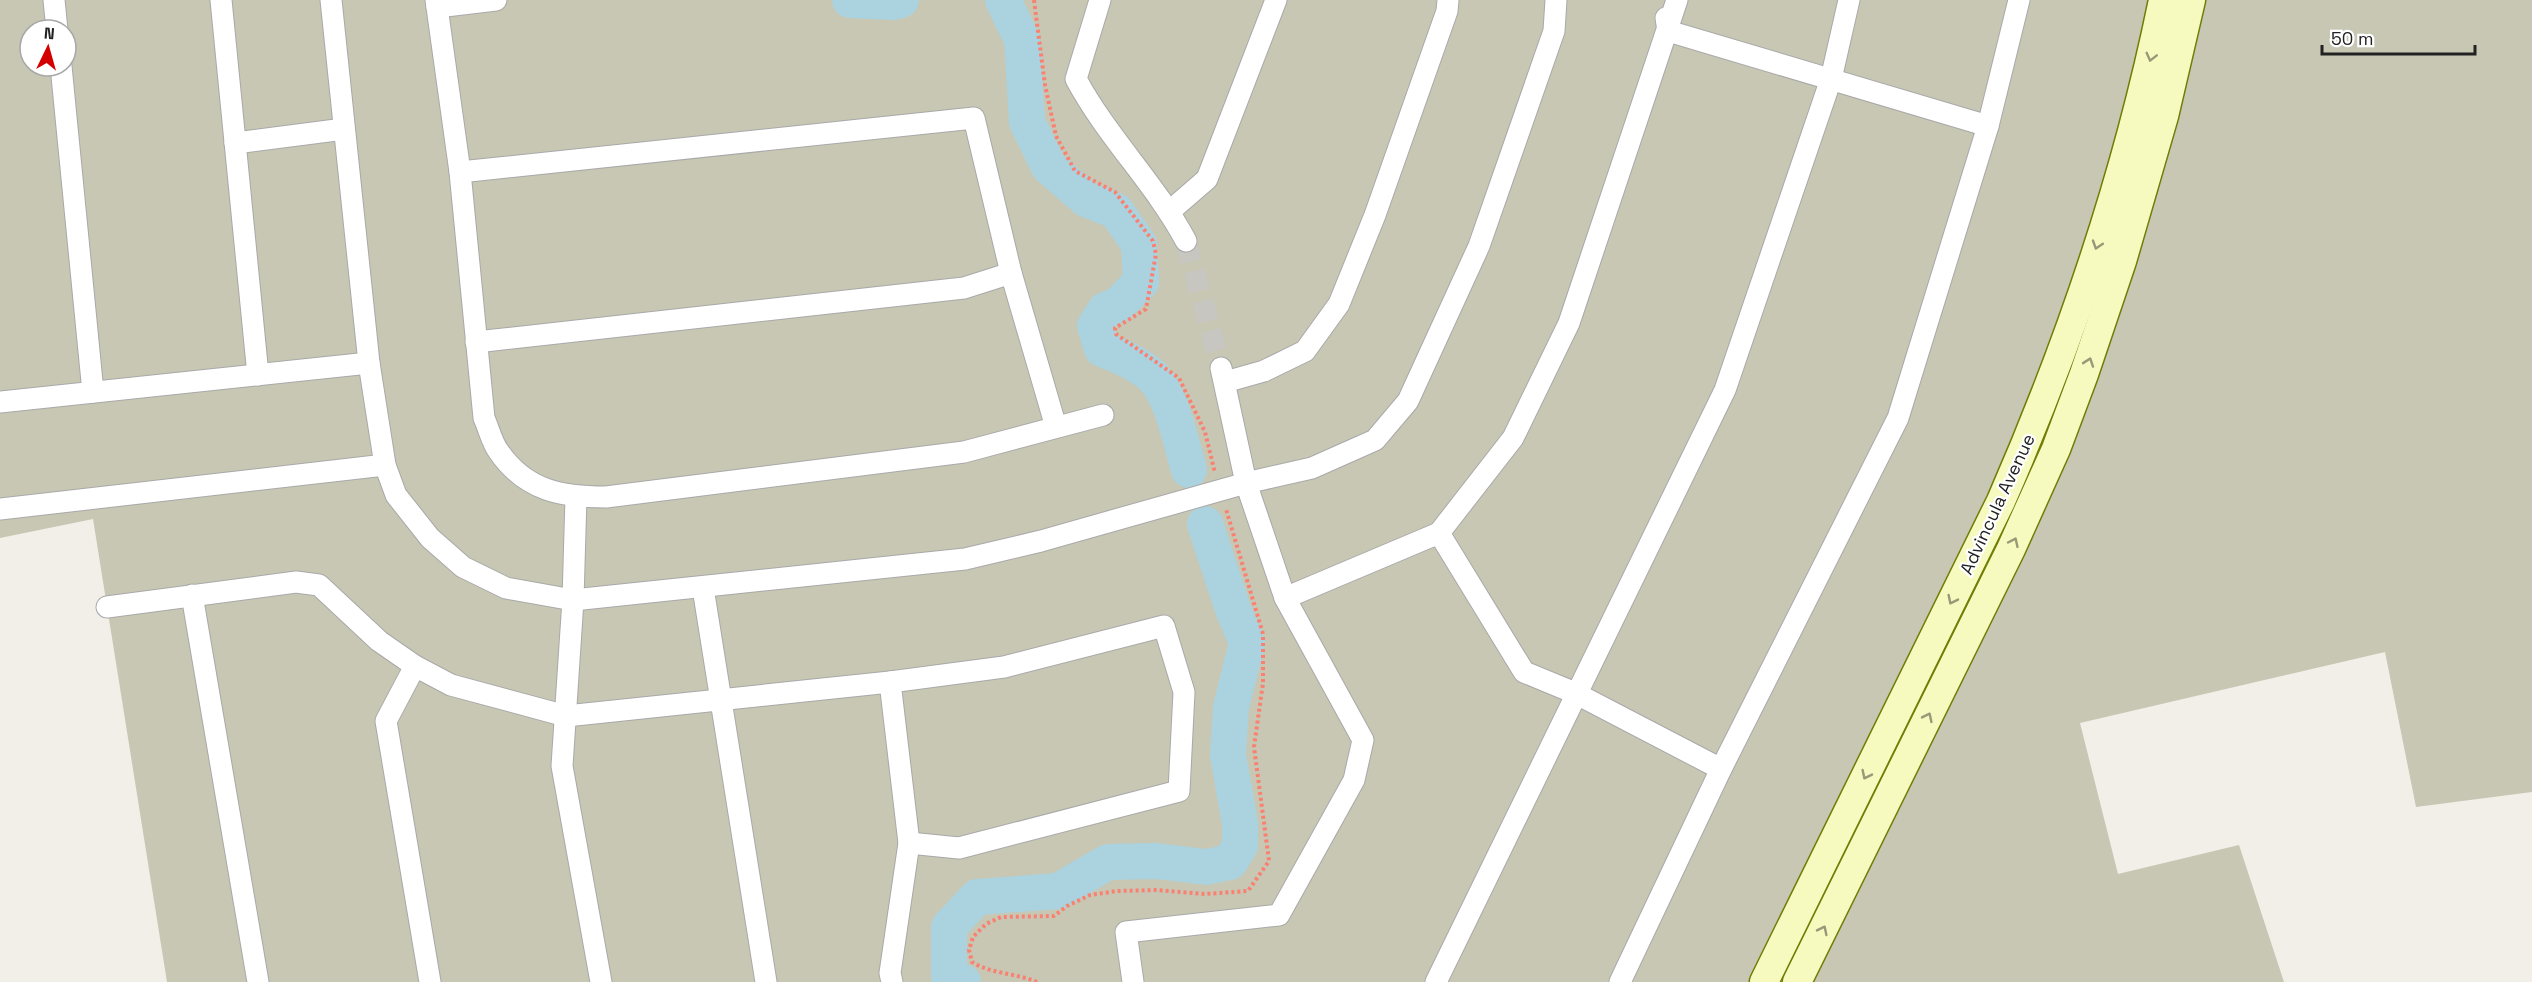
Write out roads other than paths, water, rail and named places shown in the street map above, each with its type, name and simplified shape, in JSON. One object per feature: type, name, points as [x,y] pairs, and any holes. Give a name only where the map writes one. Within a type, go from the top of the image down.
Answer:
[{"type":"main road","name":"Advincula Avenue","points":[[1764,982],[2001,501],[2025,446],[2065,343],[2109,208],[2143,87],[2163,0]]},
{"type":"main road","name":"Advincula Avenue","points":[[1797,982],[2011,549],[2056,449],[2103,319],[2143,191],[2164,116],[2191,0]]},
{"type":"street","points":[[54,0],[56,18]]},
{"type":"street","points":[[221,0],[258,375]]},
{"type":"street","points":[[331,0],[369,363],[385,465],[396,495],[430,538],[464,567],[506,588],[573,600],[964,559],[1041,541],[1246,483],[1312,468],[1375,440],[1408,401],[1479,246],[1554,31],[1556,0]]},
{"type":"street","points":[[496,0],[437,4],[460,172],[484,418],[497,451],[514,470],[546,491],[576,497],[606,497],[964,453],[1104,416]]},
{"type":"street","points":[[1100,0],[1076,79],[1093,111],[1170,211],[1186,242]]},
{"type":"street","points":[[1170,211],[1207,179],[1276,0]]},
{"type":"street","points":[[1133,982],[1126,932],[1279,915],[1354,780],[1364,740],[1285,598],[1246,483],[1223,375],[1264,372],[1305,351],[1339,304],[1375,215],[1447,12],[1448,0]]},
{"type":"street","points":[[1664,0],[1668,31]]},
{"type":"street","points":[[1285,598],[1438,533],[1513,438],[1569,323],[1677,0]]},
{"type":"street","points":[[1436,982],[1575,693],[1725,390],[1831,79],[1849,0]]},
{"type":"street","points":[[1620,982],[1721,769],[1898,418],[1988,126],[2019,0]]},
{"type":"street","points":[[1668,31],[1988,126]]},
{"type":"street","points":[[62,78],[93,392]]},
{"type":"street","points":[[460,172],[974,118],[1011,273],[1056,427]]},
{"type":"street","points":[[235,143],[344,129]]},
{"type":"street","points":[[476,342],[964,288],[1011,273]]},
{"type":"street","points":[[0,402],[369,363]]},
{"type":"street","points":[[0,509],[385,465]]},
{"type":"street","points":[[576,497],[573,600],[562,766],[601,982]]},
{"type":"street","points":[[1438,533],[1524,672],[1575,693],[1721,769]]},
{"type":"street","points":[[107,607],[296,582],[319,585],[379,641],[415,666],[451,684],[566,716],[890,682],[1004,667],[1164,626],[1184,692],[1179,791],[959,848],[909,843]]},
{"type":"street","points":[[703,588],[766,982]]},
{"type":"street","points":[[192,595],[258,982]]},
{"type":"street","points":[[415,666],[386,721],[430,982]]},
{"type":"street","points":[[890,682],[909,843],[890,973],[891,982]]},
{"type":"waterway","points":[[850,0],[894,2],[901,0]]},
{"type":"waterway","points":[[1003,0],[1022,40],[1027,122],[1049,167],[1086,199],[1116,211],[1139,244],[1141,282],[1118,305],[1105,310],[1095,326],[1102,349],[1140,367],[1158,383],[1175,420],[1189,470]]},
{"type":"waterway","points":[[963,982],[949,977],[949,927],[977,897],[1058,891],[1108,862],[1157,861],[1206,867],[1230,862],[1240,846],[1240,824],[1228,755],[1231,707],[1247,643],[1233,609],[1205,524]]},
{"type":"tunnel","points":[[1186,241],[1221,368]]}]
